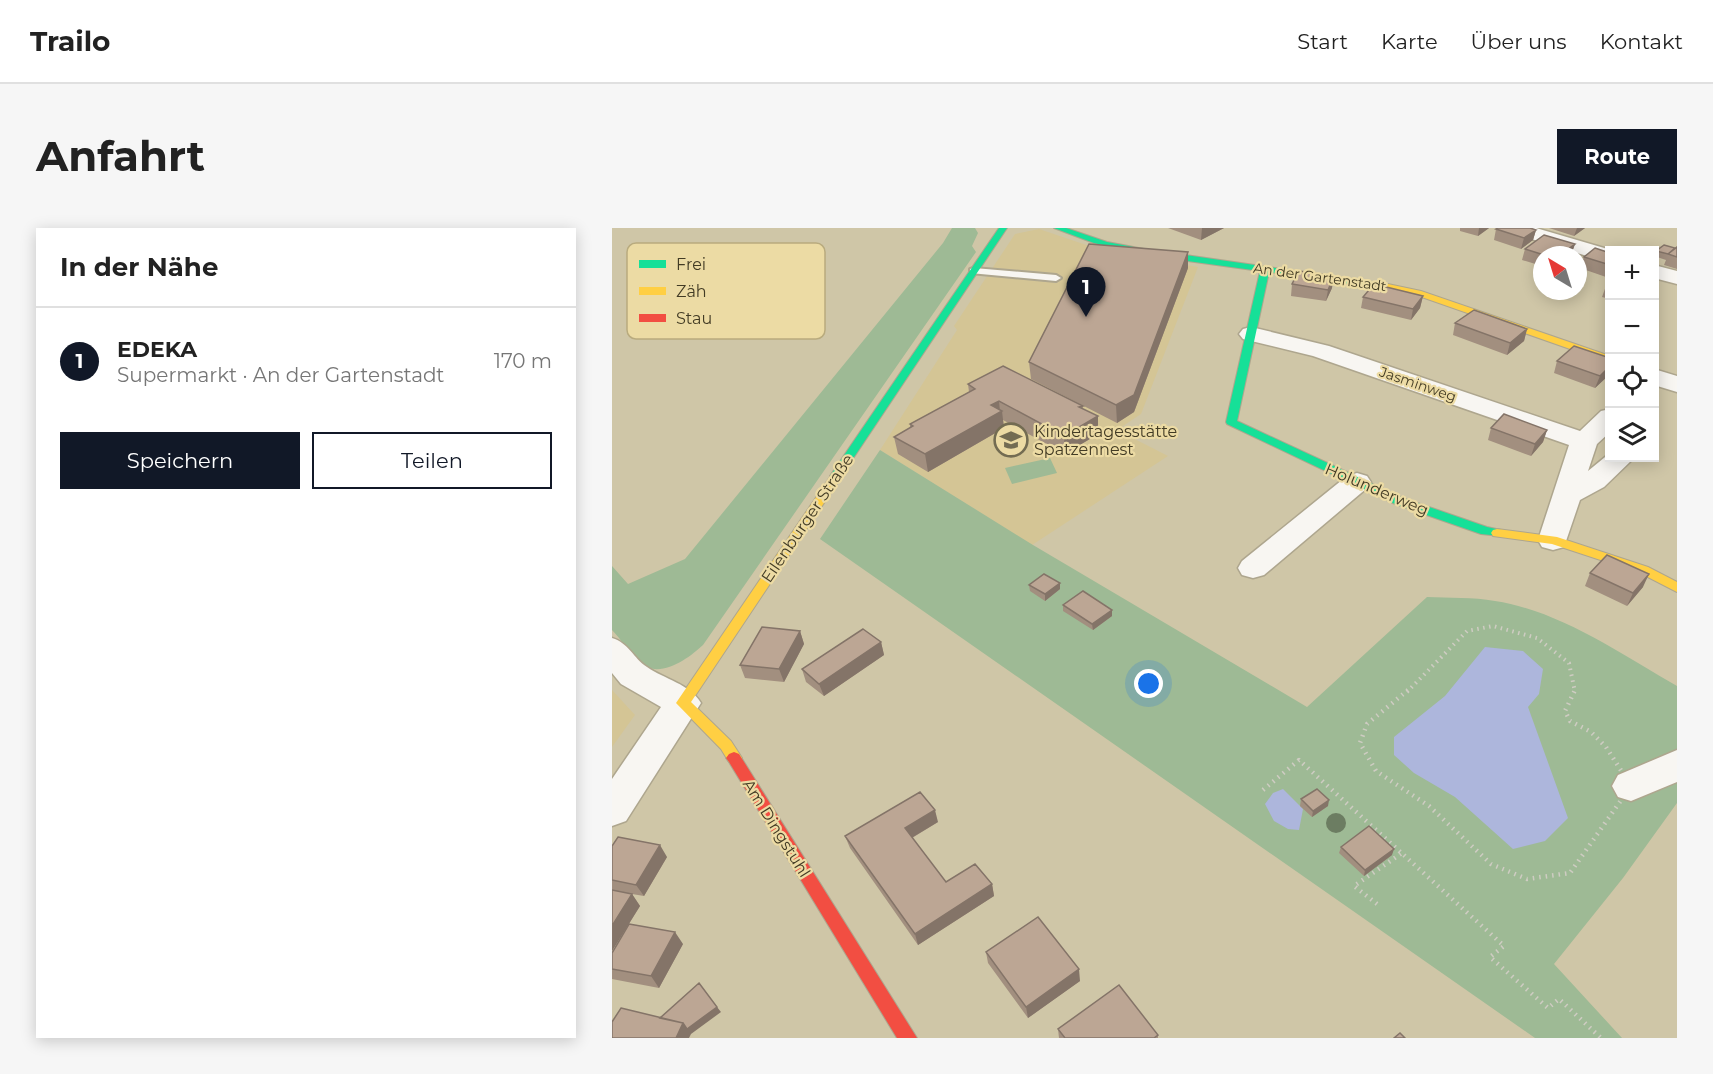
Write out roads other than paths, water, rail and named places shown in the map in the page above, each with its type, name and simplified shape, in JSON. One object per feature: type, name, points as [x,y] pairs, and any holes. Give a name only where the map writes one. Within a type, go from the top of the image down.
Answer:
[{"type":"street","name":"Eilenburger Straße","points":[[612,810],[1003,228]]},
{"type":"street","name":"An der Gartenstadt","points":[[1058,228],[1108,245],[1168,257],[1326,274],[1418,293],[1605,358]]},
{"type":"street","points":[[1515,228],[1605,255]]},
{"type":"street","name":"Holunderweg","points":[[1265,268],[1231,422],[1399,501],[1485,531],[1553,540],[1644,570],[1677,588]]},
{"type":"street","points":[[1659,273],[1677,278]]},
{"type":"street","name":"Jasminweg","points":[[1251,334],[1321,351],[1584,441]]},
{"type":"street","points":[[1659,378],[1677,384]]},
{"type":"street","points":[[1553,540],[1584,441],[1605,422]]},
{"type":"street","points":[[1566,496],[1594,481],[1615,462]]},
{"type":"street","points":[[1253,568],[1357,482]]},
{"type":"street","name":"Am Dingstuhl","points":[[612,650],[633,675],[683,703],[726,745],[908,1038]]},
{"type":"street","points":[[1631,786],[1677,765]]},
{"type":"lane","points":[[974,271],[1056,278]]},
{"type":"water","points":[[1485,647],[1523,651],[1543,669],[1539,694],[1528,707],[1568,818],[1545,841],[1513,849],[1455,797],[1414,773],[1394,755],[1394,737],[1445,696]]},
{"type":"water","points":[[1283,789],[1303,809],[1299,830],[1288,829],[1274,821],[1265,804],[1273,793]]},
{"type":"place","name":"EDEKA","points":[[1086,317]]},
{"type":"place","name":"Kindertagesstätte Spatzennest","points":[[1011,440]]}]
